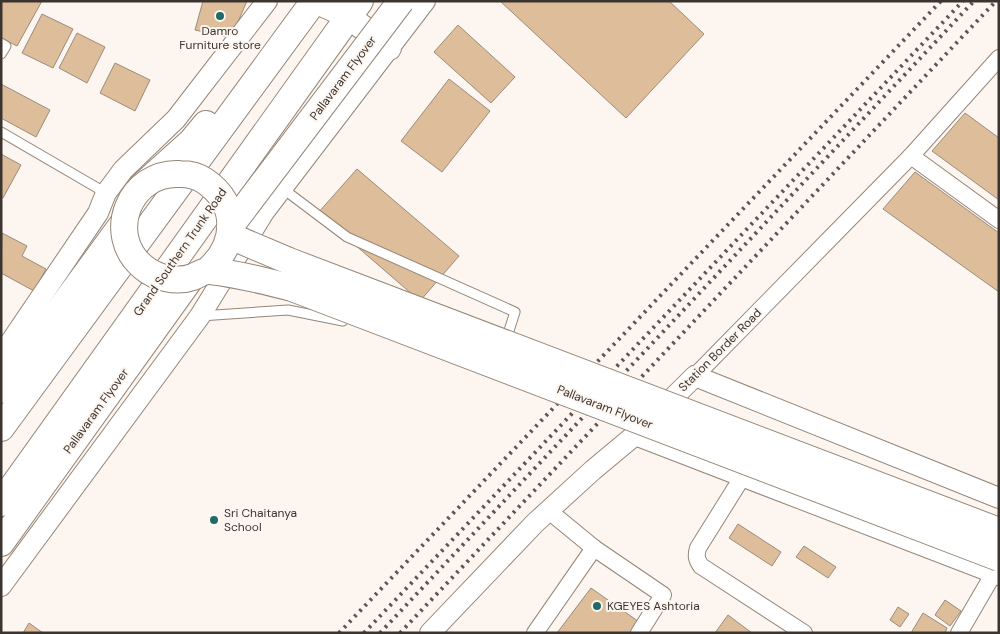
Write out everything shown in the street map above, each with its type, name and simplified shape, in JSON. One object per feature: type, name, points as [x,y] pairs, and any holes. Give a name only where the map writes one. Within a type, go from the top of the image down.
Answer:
[{"type":"main road","name":"Pallavaram Flyover","points":[[297,1],[192,142],[142,186],[126,208],[124,222],[125,239],[132,254],[143,267],[157,276],[174,280],[208,274],[252,278],[292,288],[997,569]]},
{"type":"main road","points":[[1,428],[314,1],[354,9],[390,48]]},
{"type":"main road","name":"Pallavaram Flyover","points":[[1,543],[208,274],[222,255],[230,232],[401,1]]},
{"type":"main road","name":"Grand Southern Trunk Road","points":[[1,503],[354,9]]},
{"type":"main road","name":"Pallavaram Flyover","points":[[142,186],[156,177],[172,173],[188,174],[204,180],[217,190],[226,204],[230,220],[230,232]]},
{"type":"main road","name":"Pallavaram Flyover","points":[[1,390],[124,222]]},
{"type":"main road","name":"Pallavaram Flyover","points":[[230,232],[281,258],[999,531]]},
{"type":"street","points":[[1,356],[98,213],[106,193],[123,170],[176,119],[267,1]]},
{"type":"street","points":[[1,586],[200,316],[208,274],[264,212],[425,1]]},
{"type":"street","name":"Station Border Road","points":[[430,633],[549,510],[635,435],[695,376],[911,156],[999,58]]},
{"type":"street","points":[[911,156],[999,220]]},
{"type":"street","points":[[695,376],[999,498]]},
{"type":"street","points":[[635,435],[997,569],[958,633]]},
{"type":"street","points":[[742,476],[698,548],[696,556],[700,566],[804,633]]},
{"type":"street","points":[[549,510],[594,548],[663,595],[639,633]]},
{"type":"street","points":[[534,633],[594,548]]},
{"type":"lane","points":[[1,43],[6,46],[1,54]]},
{"type":"lane","points":[[1,132],[106,193]]},
{"type":"lane","points":[[282,188],[347,237],[515,312],[494,378]]},
{"type":"lane","points":[[200,316],[288,310],[348,322]]},
{"type":"building","points":[[1,1],[42,1],[17,46],[1,38]]},
{"type":"building","name":"Damro Furniture store","points":[[203,1],[247,1],[231,38],[195,30]]},
{"type":"building","points":[[500,1],[669,1],[704,34],[626,118]]},
{"type":"building","points":[[42,14],[73,29],[53,68],[22,53]]},
{"type":"building","points":[[458,25],[515,77],[491,103],[434,52]]},
{"type":"building","points":[[77,33],[105,47],[87,83],[59,68]]},
{"type":"building","points":[[115,63],[150,80],[135,111],[100,93]]},
{"type":"building","points":[[449,79],[490,111],[442,172],[401,141]]},
{"type":"building","points":[[1,84],[50,110],[36,137],[1,118]]},
{"type":"building","points":[[965,113],[999,138],[999,200],[932,151]]},
{"type":"building","points":[[1,154],[21,165],[3,198],[1,197]]},
{"type":"building","points":[[357,169],[459,256],[420,301],[318,213]]},
{"type":"building","points":[[915,172],[999,233],[999,292],[883,209]]},
{"type":"building","points":[[2,233],[27,246],[22,256],[46,269],[34,291],[1,273]]},
{"type":"building","points":[[738,524],[781,552],[772,566],[729,538]]},
{"type":"building","points":[[804,546],[836,567],[828,578],[796,557]]},
{"type":"building","name":"KGEYES Ashtoria","points":[[591,588],[642,624],[635,633],[557,633]]},
{"type":"building","points":[[945,600],[961,611],[950,626],[935,615]]},
{"type":"building","points":[[898,607],[909,614],[900,627],[890,620]]},
{"type":"building","points":[[923,613],[947,628],[945,633],[911,633]]},
{"type":"building","points":[[728,615],[752,633],[715,633]]},
{"type":"building","points":[[29,623],[43,633],[23,633]]},
{"type":"railway","points":[[339,633],[941,1]]},
{"type":"railway","points":[[364,633],[963,1]]},
{"type":"railway","points":[[380,633],[974,1]]},
{"type":"railway","points":[[400,633],[996,1]]},
{"type":"place","name":"Damro Furniture store","points":[[220,16]]},
{"type":"place","name":"Sri Chaitanya School","points":[[214,520]]},
{"type":"place","name":"KGEYES Ashtoria","points":[[597,606]]}]
